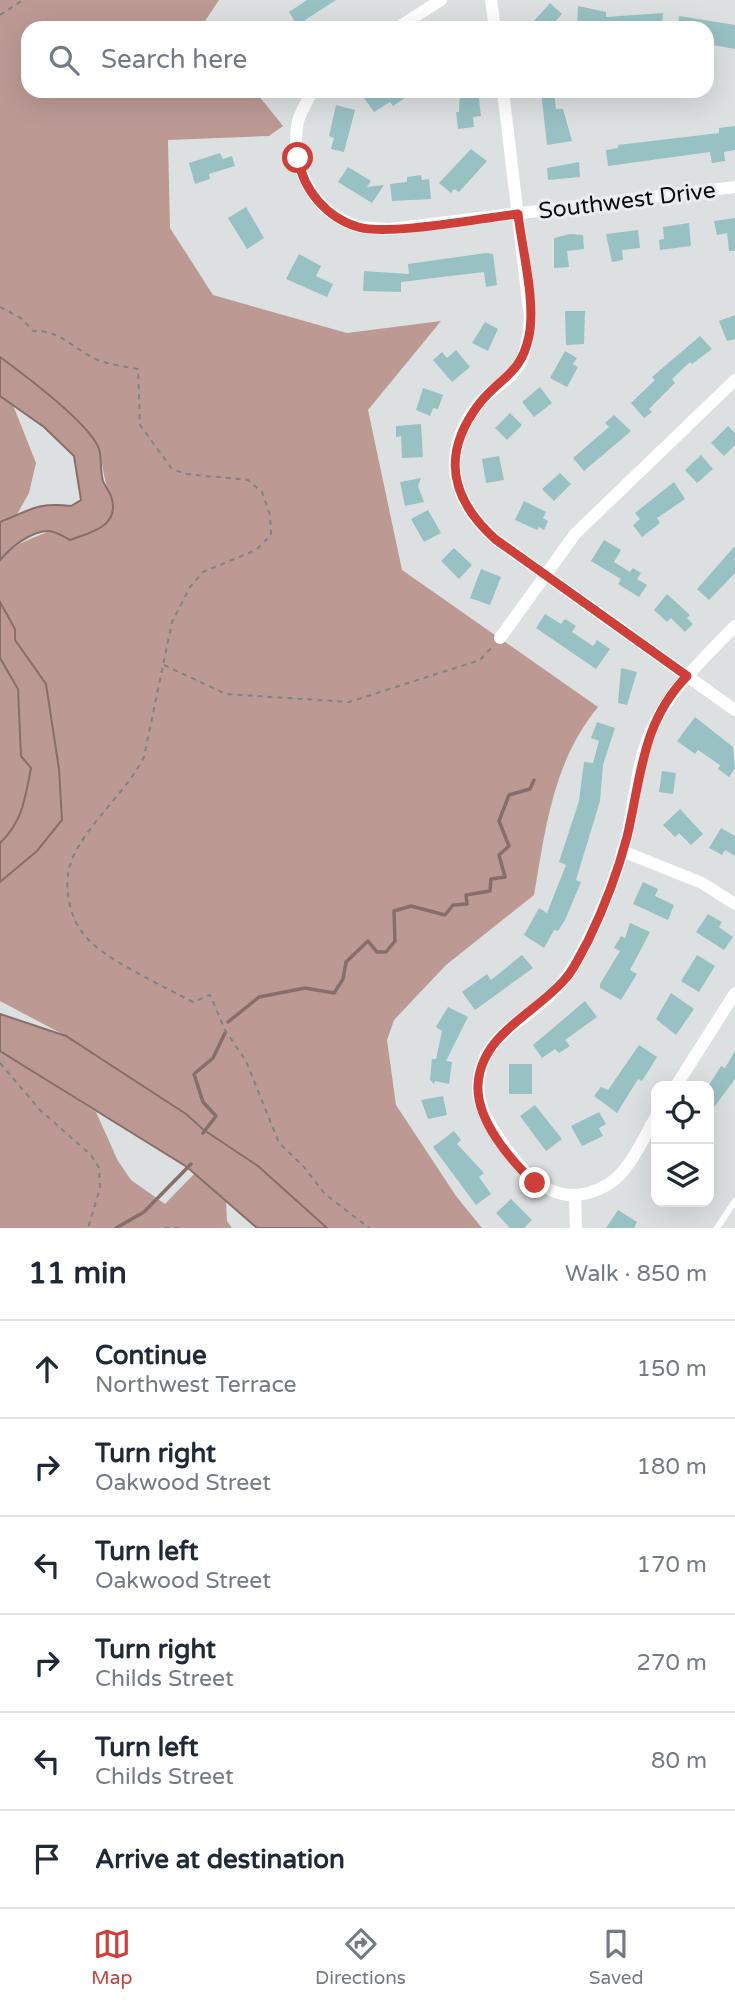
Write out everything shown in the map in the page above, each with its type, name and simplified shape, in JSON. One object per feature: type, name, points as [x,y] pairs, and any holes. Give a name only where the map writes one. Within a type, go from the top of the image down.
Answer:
[{"type":"street","points":[[408,21],[441,0]]},
{"type":"street","points":[[491,0],[494,21]]},
{"type":"street","name":"Southwest Drive","points":[[310,98],[299,121],[300,169],[312,195],[338,218],[360,227],[390,229],[735,187]]},
{"type":"street","points":[[504,98],[530,318],[529,337],[518,366],[480,402],[461,433],[455,471],[460,495],[474,520],[545,575],[735,710]]},
{"type":"street","points":[[500,638],[545,575],[593,515],[735,380]]},
{"type":"street","points":[[651,1125],[618,1177],[606,1186],[575,1195],[551,1192],[535,1183],[519,1168],[485,1117],[477,1087],[482,1063],[495,1042],[538,1006],[568,976],[589,939],[622,850],[640,763],[651,732],[687,676],[735,626]]},
{"type":"street","points":[[622,850],[702,883],[735,904]]},
{"type":"street","points":[[679,1081],[735,993]]},
{"type":"street","points":[[575,1195],[576,1228]]},
{"type":"lane","points":[[717,1228],[735,1201]]},
{"type":"path","points":[[0,15],[23,0]]},
{"type":"path","points":[[0,307],[21,318],[33,331],[48,330],[73,342],[88,356],[138,369],[140,425],[172,468],[186,474],[248,481],[262,492],[270,515],[271,534],[256,550],[203,572],[190,587],[173,622],[144,757],[133,777],[75,852],[66,873],[71,904],[87,940],[192,1002],[210,995],[225,1030],[246,1061],[279,1143],[303,1166],[325,1194],[369,1228]]},
{"type":"path","points":[[163,665],[226,694],[349,702],[480,660],[500,638]]},
{"type":"path","points":[[0,1063],[40,1110],[90,1155],[99,1168],[100,1188],[88,1228]]},
{"type":"path","points":[[164,1228],[183,1228]]},
{"type":"shaded area","points":[[0,0],[219,0],[205,21],[21,21],[21,98],[261,98],[283,126],[269,136],[168,140],[170,228],[213,295],[347,333],[441,321],[368,410],[402,570],[598,707],[583,728],[561,772],[548,820],[534,895],[446,965],[394,1020],[387,1040],[396,1105],[456,1196],[482,1228],[327,1228],[186,1114],[66,1036],[0,1001],[0,882],[37,851],[62,820],[59,769],[46,684],[15,640],[15,629],[0,602],[0,560],[18,545],[67,523],[111,497],[99,450],[93,440],[54,401],[0,357]]},
{"type":"shaded area","points":[[0,357],[70,413],[93,438],[99,449],[103,481],[113,506],[108,521],[95,530],[70,540],[51,531],[35,534],[16,545],[0,560],[0,522],[34,508],[50,505],[71,506],[81,500],[74,456],[44,427],[0,396]]},
{"type":"shaded area","points":[[0,396],[13,405],[36,463],[29,493],[16,516],[0,522]]},
{"type":"shaded area","points":[[0,602],[15,629],[15,640],[46,684],[59,769],[62,820],[37,851],[0,882],[0,843],[18,818],[31,768],[21,756],[18,689],[0,658]]},
{"type":"shaded area","points":[[0,658],[18,689],[21,756],[31,768],[19,817],[0,843]]},
{"type":"shaded area","points":[[0,1014],[66,1036],[186,1114],[204,1130],[258,1166],[327,1228],[257,1228],[187,1167],[0,1051]]},
{"type":"shaded area","points":[[0,1051],[96,1112],[118,1161],[131,1180],[165,1204],[195,1173],[226,1199],[227,1221],[232,1228],[0,1228]]},
{"type":"building","points":[[307,0],[336,0],[306,21],[295,21],[289,12]]},
{"type":"building","points":[[550,3],[562,14],[556,21],[534,21]]},
{"type":"building","points":[[578,6],[606,12],[606,17],[663,13],[662,21],[577,21]]},
{"type":"building","points":[[679,16],[710,21],[679,21]]},
{"type":"building","points":[[714,22],[735,25],[735,49],[714,45]]},
{"type":"building","points":[[364,98],[405,98],[393,106],[390,102],[374,112]]},
{"type":"building","points":[[460,98],[479,98],[481,116],[473,117],[474,127],[458,129],[456,112],[459,112]]},
{"type":"building","points":[[542,98],[555,98],[556,109],[563,109],[572,141],[547,145]]},
{"type":"building","points":[[336,105],[355,110],[344,152],[331,149],[334,138],[329,136]]},
{"type":"building","points":[[735,126],[735,150],[724,152],[725,161],[712,163],[710,152],[608,166],[606,150],[618,148],[618,145],[719,133],[719,128]]},
{"type":"building","points":[[471,149],[487,161],[459,192],[454,189],[451,193],[439,183]]},
{"type":"building","points":[[220,153],[223,159],[232,156],[235,166],[209,174],[210,179],[195,184],[189,163]]},
{"type":"building","points":[[579,162],[580,177],[548,180],[547,168]]},
{"type":"building","points":[[348,167],[371,181],[367,187],[384,185],[372,203],[338,182]]},
{"type":"building","points":[[421,175],[422,180],[429,179],[431,199],[392,201],[390,184],[407,182],[407,177]]},
{"type":"building","points":[[246,207],[264,238],[247,249],[228,218]]},
{"type":"building","points":[[735,218],[735,251],[729,251],[727,233],[717,235],[714,221]]},
{"type":"building","points":[[689,223],[691,246],[660,250],[659,240],[664,239],[663,227]]},
{"type":"building","points":[[638,230],[640,248],[622,250],[623,260],[612,262],[606,234]]},
{"type":"building","points":[[570,234],[583,235],[584,249],[567,251],[569,267],[554,268],[554,238]]},
{"type":"building","points":[[299,254],[321,266],[316,276],[333,284],[327,297],[286,279]]},
{"type":"building","points":[[493,254],[497,285],[486,287],[484,272],[401,282],[401,292],[363,291],[364,271],[409,274],[408,264]]},
{"type":"building","points":[[565,311],[585,311],[584,344],[566,345]]},
{"type":"building","points":[[735,315],[735,339],[727,341],[719,321]]},
{"type":"building","points":[[485,322],[498,329],[488,351],[472,343]]},
{"type":"building","points":[[700,336],[712,349],[692,364],[690,362],[672,379],[675,383],[649,409],[652,412],[644,418],[631,403],[655,380],[652,377]]},
{"type":"building","points":[[456,350],[470,367],[452,382],[433,360],[442,352],[447,358]]},
{"type":"building","points":[[565,351],[577,358],[573,364],[578,367],[567,387],[550,378]]},
{"type":"building","points":[[540,387],[552,403],[534,417],[522,402]]},
{"type":"building","points":[[423,388],[443,395],[438,409],[433,408],[430,416],[416,410]]},
{"type":"building","points":[[510,413],[522,425],[507,440],[495,428]]},
{"type":"building","points":[[614,415],[631,431],[584,471],[573,458],[609,427],[605,423]]},
{"type":"building","points":[[421,424],[423,457],[402,458],[401,436],[396,437],[396,426]]},
{"type":"building","points":[[728,426],[735,433],[735,445],[724,456],[711,443]]},
{"type":"building","points":[[701,455],[713,469],[697,483],[685,470]]},
{"type":"building","points":[[499,456],[504,480],[486,483],[482,459]]},
{"type":"building","points":[[560,473],[571,484],[554,501],[542,489]]},
{"type":"building","points":[[421,478],[418,486],[424,502],[405,506],[400,482]]},
{"type":"building","points":[[674,482],[685,499],[657,518],[660,523],[642,537],[633,525],[640,519],[635,513]]},
{"type":"building","points":[[524,501],[546,512],[543,518],[548,521],[544,530],[539,527],[537,530],[515,520]]},
{"type":"building","points":[[428,510],[441,533],[424,542],[411,519]]},
{"type":"building","points":[[604,540],[621,550],[614,562],[630,572],[633,568],[641,573],[637,579],[647,585],[639,597],[618,584],[621,579],[591,561]]},
{"type":"building","points":[[735,546],[735,573],[709,600],[697,589]]},
{"type":"building","points":[[454,548],[472,565],[459,579],[441,561]]},
{"type":"building","points":[[481,569],[501,577],[490,605],[470,598]]},
{"type":"building","points":[[667,594],[690,615],[687,618],[693,624],[685,632],[671,618],[667,622],[654,610]]},
{"type":"building","points":[[545,614],[561,624],[565,619],[576,626],[572,632],[593,646],[597,640],[610,649],[596,669],[536,628]]},
{"type":"building","points":[[621,668],[637,672],[627,705],[618,703]]},
{"type":"building","points":[[695,717],[733,747],[735,768],[729,777],[718,769],[720,765],[698,750],[695,754],[677,741]]},
{"type":"building","points":[[597,722],[615,728],[603,765],[600,801],[576,880],[581,882],[565,920],[558,931],[554,930],[544,948],[524,935],[539,908],[547,913],[566,865],[559,862],[579,801],[584,762],[593,763],[599,741],[591,738]]},
{"type":"building","points":[[662,771],[676,773],[673,794],[659,792]]},
{"type":"building","points":[[680,809],[703,834],[691,845],[679,833],[675,837],[663,825]]},
{"type":"building","points":[[721,828],[735,836],[735,856],[725,850],[722,855],[709,848]]},
{"type":"building","points":[[643,882],[658,889],[655,896],[674,905],[668,920],[633,904]]},
{"type":"building","points":[[708,914],[722,922],[719,927],[733,937],[724,950],[696,932]]},
{"type":"building","points":[[630,923],[650,932],[630,970],[637,974],[621,1000],[600,988],[600,984],[620,951],[614,948],[621,936],[625,938]]},
{"type":"building","points":[[522,955],[533,968],[475,1010],[462,992],[487,974],[491,980]]},
{"type":"building","points":[[697,955],[715,966],[699,992],[681,981]]},
{"type":"building","points":[[671,993],[694,1009],[676,1035],[656,1019]]},
{"type":"building","points":[[585,1001],[597,1017],[565,1040],[570,1046],[559,1053],[555,1049],[542,1058],[533,1045]]},
{"type":"building","points":[[448,1007],[468,1017],[446,1061],[452,1062],[449,1084],[435,1081],[434,1084],[430,1080],[432,1059],[436,1059],[442,1031],[436,1027]]},
{"type":"building","points":[[639,1045],[657,1057],[642,1081],[638,1079],[617,1113],[594,1096],[601,1087],[608,1090]]},
{"type":"building","points":[[735,1051],[735,1079],[714,1107],[714,1081],[712,1081],[721,1066],[725,1068]]},
{"type":"building","points":[[509,1064],[532,1064],[532,1094],[509,1094]]},
{"type":"building","points":[[443,1096],[447,1115],[428,1119],[421,1100]]},
{"type":"building","points":[[535,1105],[562,1139],[546,1151],[520,1116]]},
{"type":"building","points":[[599,1112],[606,1124],[599,1128],[603,1136],[582,1146],[571,1126]]},
{"type":"building","points":[[454,1131],[461,1140],[457,1144],[484,1173],[479,1177],[491,1194],[476,1205],[433,1147]]},
{"type":"building","points":[[511,1199],[532,1220],[524,1228],[510,1228],[496,1213]]},
{"type":"building","points":[[618,1210],[637,1222],[634,1228],[606,1228]]},
{"type":"waterway","points":[[228,1022],[259,997],[305,988],[334,993],[343,979],[346,962],[368,941],[377,952],[386,952],[395,941],[394,911],[411,906],[445,915],[453,905],[467,904],[466,895],[490,891],[491,879],[505,877],[499,855],[509,846],[499,821],[509,795],[530,789],[534,780]]},
{"type":"waterway","points":[[203,1133],[216,1116],[203,1102],[194,1074],[213,1058],[225,1033]]},
{"type":"waterway","points":[[116,1228],[144,1212],[191,1164]]},
{"type":"route","points":[[298,158],[312,195],[338,218],[360,227],[390,229],[518,214],[530,318],[529,337],[518,366],[480,402],[461,433],[456,449],[455,471],[460,495],[474,520],[495,539],[687,676],[679,683],[651,732],[640,763],[627,837],[589,939],[568,976],[538,1006],[509,1027],[495,1042],[485,1055],[480,1071],[477,1087],[485,1117],[519,1168],[535,1183]]}]
